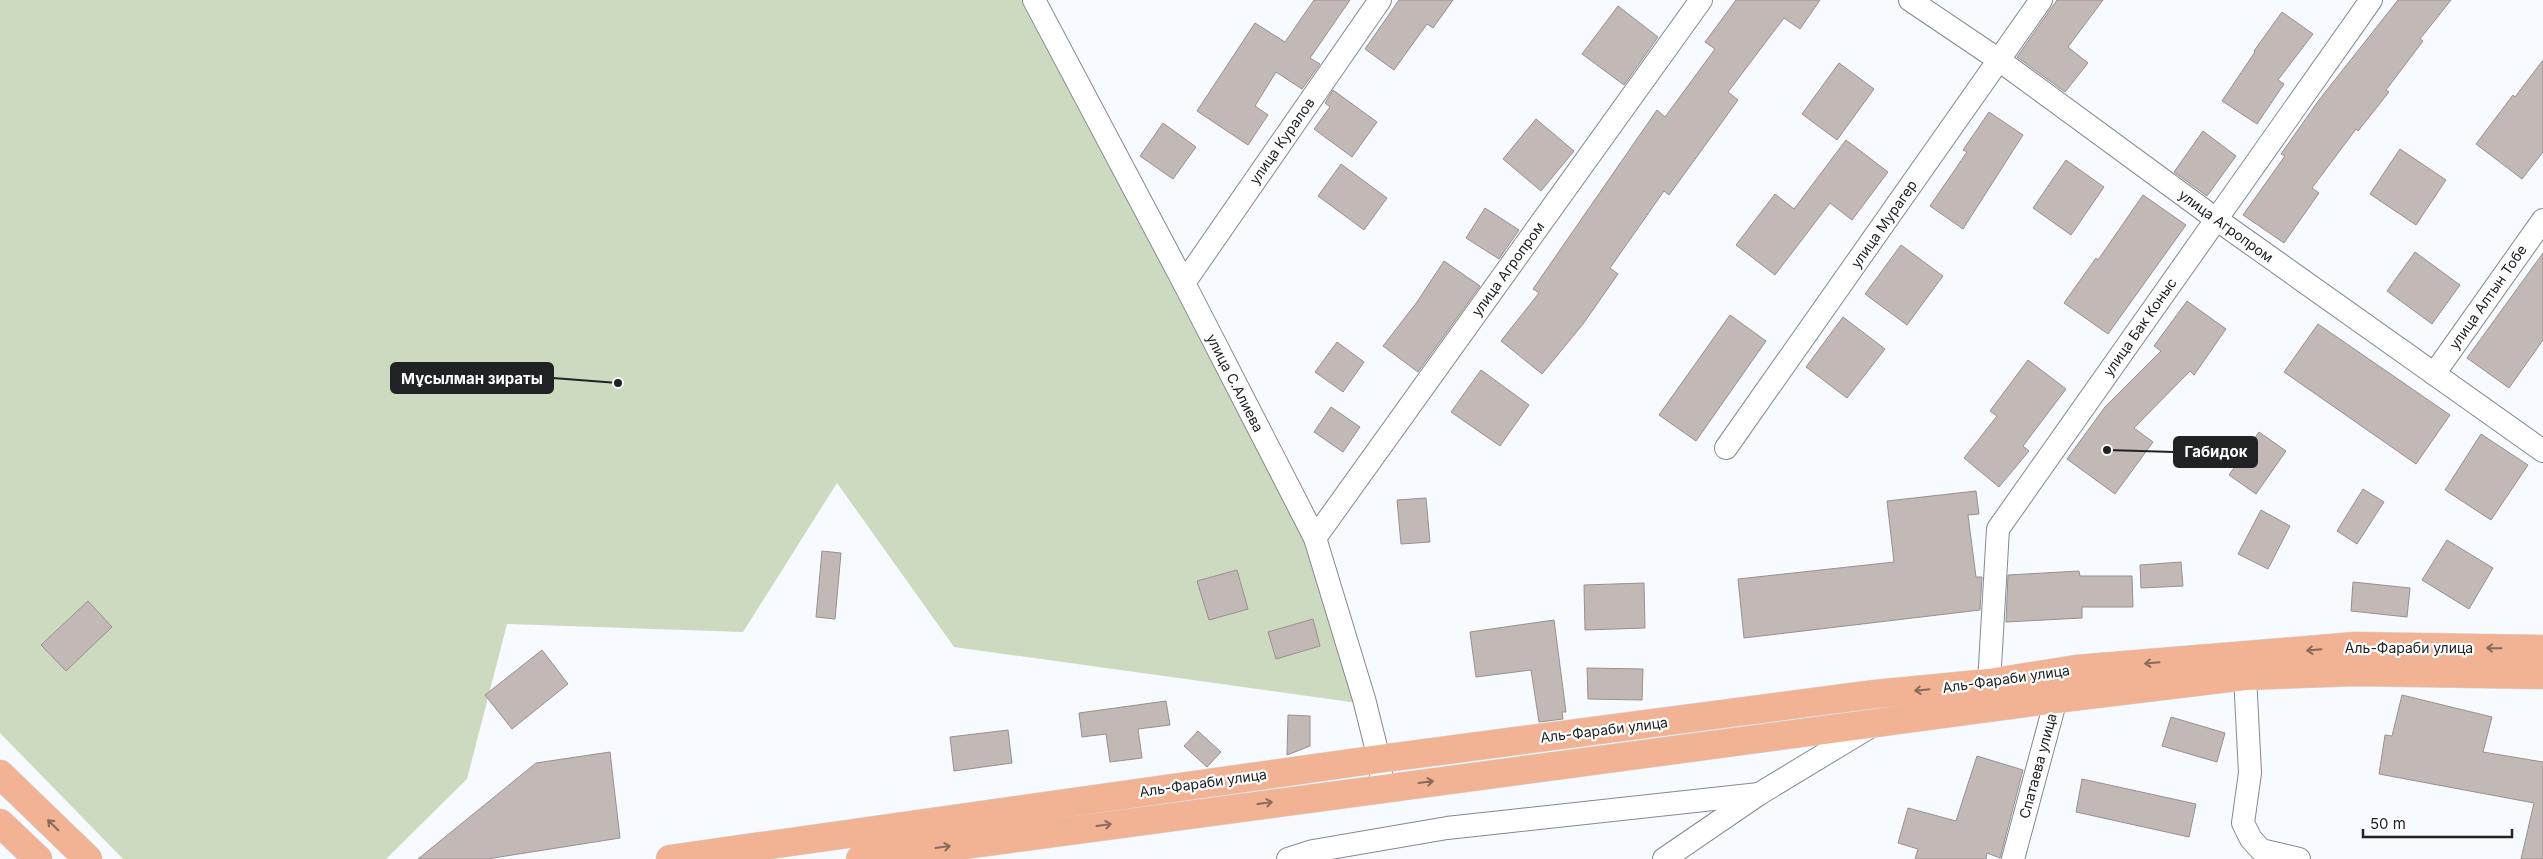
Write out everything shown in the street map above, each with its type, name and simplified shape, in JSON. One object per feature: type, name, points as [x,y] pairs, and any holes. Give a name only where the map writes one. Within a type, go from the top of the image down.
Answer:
[{"type":"main road","name":"Аль-Фараби улица","points":[[860,859],[1876,723],[2056,685],[2355,646],[2543,649]]},
{"type":"main road","name":"Аль-Фараби улица","points":[[670,859],[1379,759],[1875,694],[1989,683],[2056,685],[2356,672],[2543,675]]},
{"type":"main road","points":[[0,774],[88,859]]},
{"type":"main road","points":[[0,823],[38,859]]},
{"type":"street","name":"улица С.Алиева","points":[[1034,0],[1184,283],[1315,538],[1364,699],[1379,759],[1383,788]]},
{"type":"street","name":"улица Куралов","points":[[1184,283],[1380,0]]},
{"type":"street","name":"улица Агропром","points":[[1315,538],[1701,0]]},
{"type":"street","name":"улица Агропром","points":[[1910,0],[1999,60],[2216,219],[2543,451]]},
{"type":"street","name":"улица Мурагер","points":[[1726,448],[2041,0]]},
{"type":"street","name":"улица Бак Коныс","points":[[1989,683],[1998,529],[2371,0]]},
{"type":"street","name":"улица Алтын Тобе","points":[[2434,374],[2543,220]]},
{"type":"street","points":[[2245,676],[2250,773],[2243,823],[2251,839],[2261,850],[2299,859]]},
{"type":"street","name":"Спатаева улица","points":[[2013,859],[2056,685]]},
{"type":"street","points":[[1664,859],[1759,794],[1876,723]]},
{"type":"street","points":[[1288,859],[1313,851],[1447,828],[1759,794]]},
{"type":"green space","points":[[0,0],[1035,0],[1315,538],[1372,705],[954,647],[837,483],[743,632],[507,624],[467,779],[386,859],[123,859],[0,733]]},
{"type":"building","points":[[1314,0],[1350,0],[1310,58],[1320,64],[1302,89],[1276,72],[1255,106],[1268,115],[1248,145],[1197,111],[1255,23],[1285,42]]},
{"type":"building","points":[[1399,0],[1453,0],[1433,28],[1427,24],[1394,70],[1365,49]]},
{"type":"building","points":[[1736,0],[1820,0],[1800,29],[1784,18],[1728,92],[1738,100],[1669,195],[1664,191],[1610,268],[1618,274],[1583,324],[1542,374],[1501,341],[1539,293],[1533,289],[1657,110],[1665,117],[1715,49],[1705,42]]},
{"type":"building","points":[[2057,0],[2103,0],[2068,47],[2088,63],[2065,92],[2017,57]]},
{"type":"building","points":[[2398,0],[2451,0],[2420,39],[2423,41],[2386,90],[2389,92],[2358,131],[2356,129],[2312,188],[2319,193],[2284,243],[2243,215],[2285,156],[2281,154],[2319,100]]},
{"type":"building","points":[[1618,6],[1658,37],[1624,85],[1582,54]]},
{"type":"building","points":[[2282,12],[2313,34],[2278,80],[2284,84],[2257,124],[2222,101]]},
{"type":"building","points":[[2543,60],[2543,152],[2522,179],[2476,144],[2513,95],[2515,97]]},
{"type":"building","points":[[1839,63],[1874,89],[1837,140],[1802,114]]},
{"type":"building","points":[[1333,90],[1377,122],[1352,157],[1314,129],[1330,107],[1325,103]]},
{"type":"building","points":[[1989,112],[2023,135],[1963,229],[1930,206],[1967,152],[1963,150]]},
{"type":"building","points":[[1536,119],[1574,151],[1541,191],[1503,159]]},
{"type":"building","points":[[1163,123],[1196,147],[1173,179],[1140,156]]},
{"type":"building","points":[[2203,131],[2236,156],[2207,196],[2174,172]]},
{"type":"building","points":[[1846,140],[1888,172],[1852,220],[1830,203],[1775,275],[1736,245],[1775,194],[1794,209]]},
{"type":"building","points":[[2400,149],[2446,180],[2416,225],[2370,194]]},
{"type":"building","points":[[2066,160],[2104,187],[2071,235],[2033,208]]},
{"type":"building","points":[[1341,164],[1387,198],[1364,230],[1318,196]]},
{"type":"building","points":[[2143,195],[2186,225],[2108,334],[2064,303],[2096,258],[2098,260]]},
{"type":"building","points":[[1485,208],[1519,230],[1499,259],[1466,238]]},
{"type":"building","points":[[1901,245],[1943,276],[1907,325],[1865,294]]},
{"type":"building","points":[[2415,252],[2460,285],[2432,324],[2387,291]]},
{"type":"building","points":[[2543,253],[2543,340],[2509,388],[2467,358]]},
{"type":"building","points":[[1444,261],[1480,286],[1418,372],[1383,346],[1417,302]]},
{"type":"building","points":[[2187,301],[2226,329],[2194,375],[2190,371],[2134,428],[2153,442],[2115,494],[2067,459],[2105,407],[2161,351],[2154,346]]},
{"type":"building","points":[[1730,315],[1766,341],[1696,441],[1659,415]]},
{"type":"building","points":[[1843,317],[1885,349],[1847,398],[1806,367]]},
{"type":"building","points":[[2318,324],[2450,415],[2416,464],[2284,372]]},
{"type":"building","points":[[1337,342],[1364,362],[1343,392],[1315,372]]},
{"type":"building","points":[[2028,360],[2066,389],[2023,446],[2029,451],[1999,487],[1964,458],[1997,416],[1990,411]]},
{"type":"building","points":[[1481,370],[1529,405],[1500,446],[1451,412]]},
{"type":"building","points":[[1331,407],[1360,427],[1343,452],[1314,432]]},
{"type":"building","points":[[2259,432],[2286,451],[2256,494],[2229,475]]},
{"type":"building","points":[[2481,434],[2528,465],[2491,520],[2445,490]]},
{"type":"building","points":[[2363,489],[2384,502],[2357,544],[2337,531]]},
{"type":"building","points":[[1976,491],[1979,514],[1968,515],[1976,577],[1982,577],[1980,610],[1744,638],[1738,579],[1894,562],[1887,501]]},
{"type":"building","points":[[1426,498],[1430,542],[1401,544],[1397,500]]},
{"type":"building","points":[[2261,510],[2290,526],[2268,569],[2238,554]]},
{"type":"building","points":[[2447,540],[2493,568],[2469,609],[2422,580]]},
{"type":"building","points":[[822,551],[841,553],[835,619],[816,617]]},
{"type":"building","points":[[2181,562],[2183,586],[2141,588],[2140,565]]},
{"type":"building","points":[[1237,570],[1248,609],[1209,620],[1197,581]]},
{"type":"building","points":[[2079,571],[2080,576],[2132,576],[2133,607],[2082,607],[2082,618],[2006,622],[2008,575]]},
{"type":"building","points":[[2353,582],[2410,588],[2407,617],[2351,611]]},
{"type":"building","points":[[1644,583],[1645,628],[1585,630],[1584,585]]},
{"type":"building","points":[[88,601],[112,627],[66,671],[41,645]]},
{"type":"building","points":[[1313,619],[1320,646],[1276,659],[1268,632]]},
{"type":"building","points":[[1554,620],[1566,712],[1562,712],[1563,719],[1539,722],[1531,670],[1476,677],[1470,632]]},
{"type":"building","points":[[542,650],[568,684],[512,729],[485,695]]},
{"type":"building","points":[[1587,668],[1643,669],[1642,700],[1588,699]]},
{"type":"building","points":[[2402,695],[2492,717],[2483,752],[2543,762],[2543,859],[2521,859],[2534,803],[2379,774],[2385,735],[2392,736]]},
{"type":"building","points":[[1166,701],[1170,725],[1138,729],[1142,758],[1110,762],[1106,734],[1082,737],[1079,713]]},
{"type":"building","points":[[1288,715],[1310,716],[1310,746],[1287,755]]},
{"type":"building","points":[[2171,717],[2225,733],[2217,762],[2162,746]]},
{"type":"building","points":[[1008,730],[1012,763],[954,771],[950,737]]},
{"type":"building","points":[[1198,731],[1221,752],[1207,767],[1184,746]]},
{"type":"building","points":[[610,752],[620,838],[487,859],[418,859],[536,763]]},
{"type":"building","points":[[1977,756],[2023,770],[2000,858],[1987,853],[1986,859],[1915,859],[1918,849],[1898,843],[1908,808],[1956,821]]},
{"type":"building","points":[[2082,779],[2196,804],[2189,837],[2076,812]]},
{"type":"place","name":"Мұсылман зираты","points":[[618,383]]},
{"type":"place","name":"Габидок","points":[[2107,450]]}]
